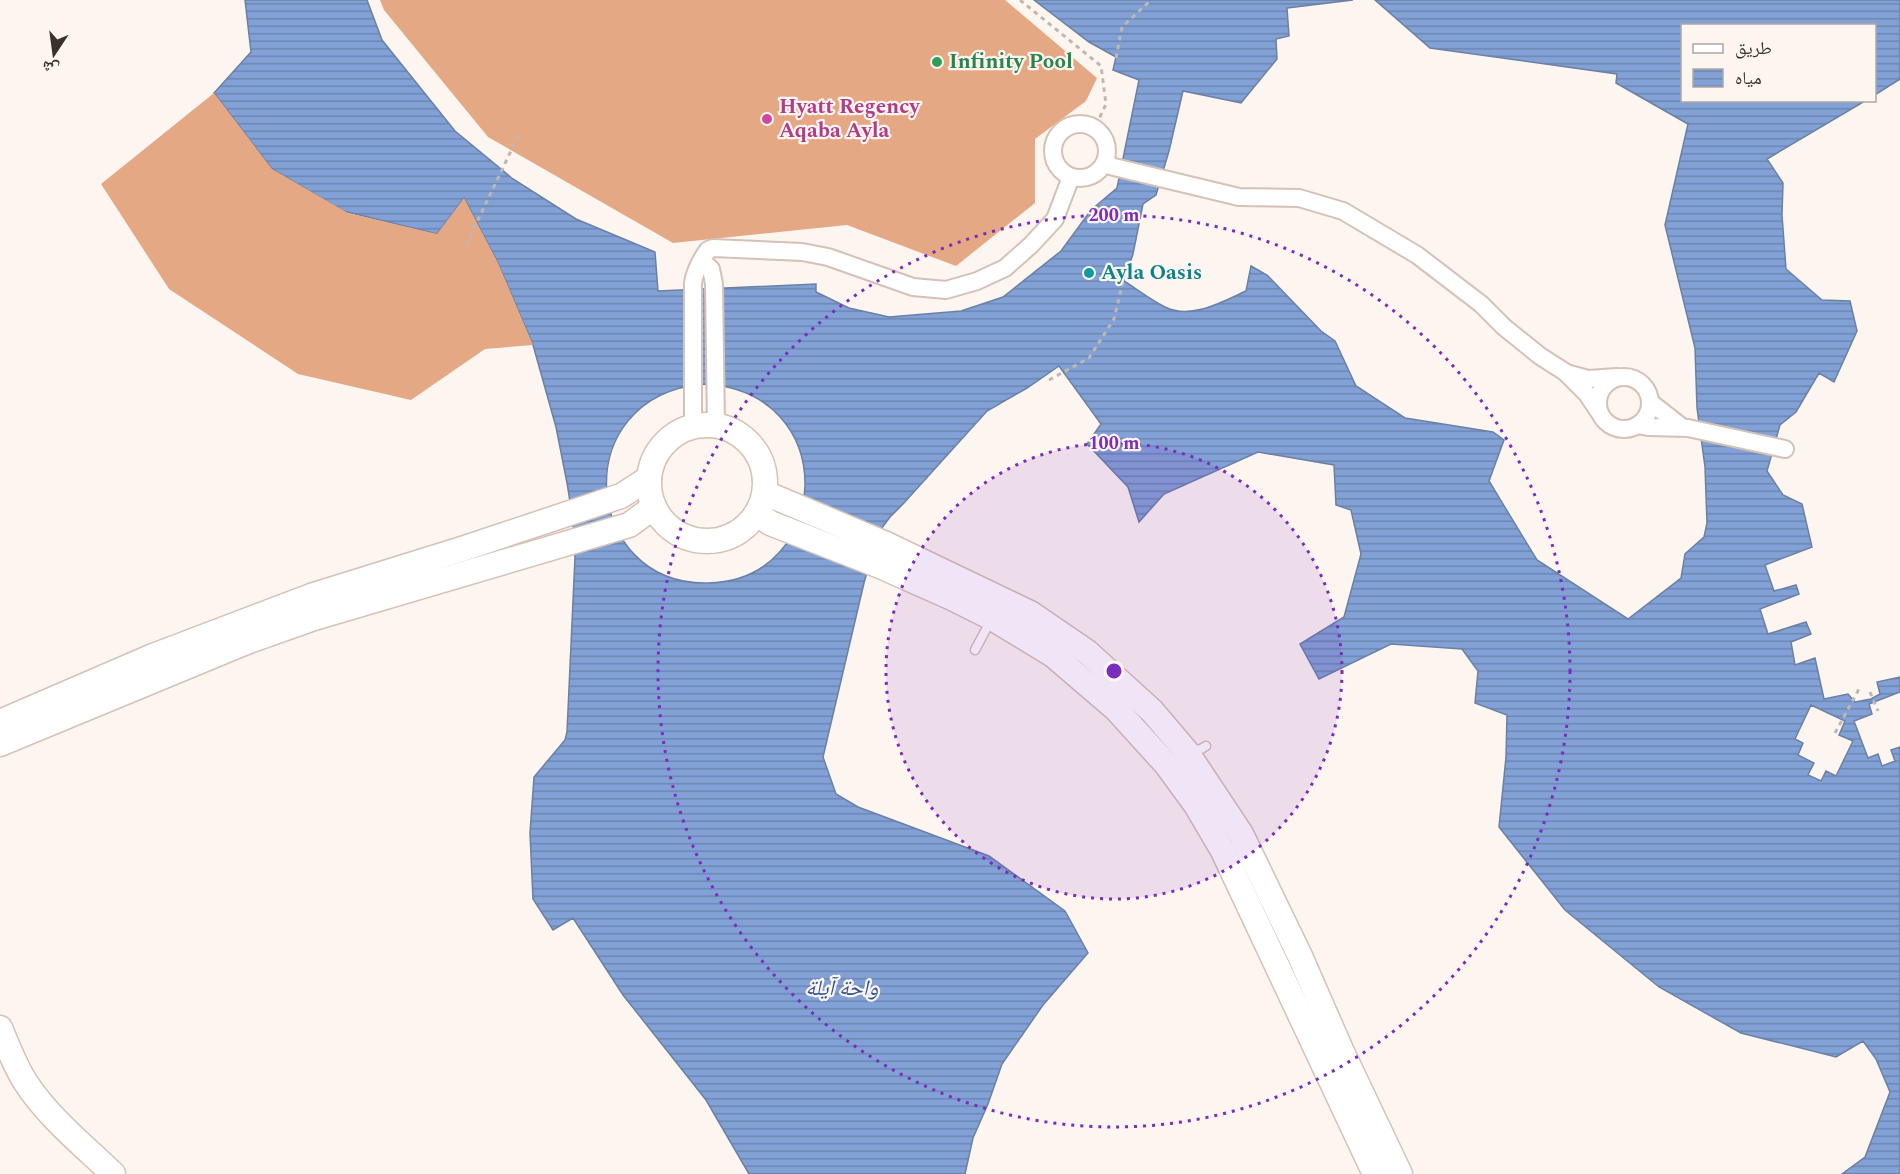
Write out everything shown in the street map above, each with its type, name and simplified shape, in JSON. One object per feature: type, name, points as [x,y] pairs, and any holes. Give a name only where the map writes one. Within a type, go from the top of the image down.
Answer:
[{"type":"street","points":[[1078,123],[1097,128],[1104,138],[1108,162],[1092,176],[1071,177],[1061,171],[1055,163],[1052,152],[1054,142],[1067,126],[1078,123]]},
{"type":"street","points":[[1108,162],[1162,180],[1239,197],[1299,198],[1343,212],[1418,255],[1481,304],[1504,327],[1540,356],[1565,372],[1587,394],[1603,419],[1616,428],[1623,429],[1638,425],[1645,419],[1649,411],[1648,393],[1636,380],[1628,377],[1588,379],[1565,372]]},
{"type":"street","points":[[705,419],[693,284],[695,269],[708,250],[713,248],[801,252],[828,256],[914,287],[946,290],[977,281],[1005,268],[1022,253],[1055,219],[1071,177]]},
{"type":"street","points":[[702,261],[711,269],[714,284],[705,419]]},
{"type":"street","points":[[1599,412],[1598,401],[1601,390],[1608,382],[1618,377]]},
{"type":"street","points":[[1650,402],[1685,428]]},
{"type":"street","points":[[705,419],[677,434],[663,445],[653,460],[649,478],[654,507],[662,520],[674,531],[688,538],[704,541],[720,540],[735,535],[767,507]]},
{"type":"street","points":[[705,419],[738,434],[754,449],[764,470],[767,507]]},
{"type":"street","points":[[1638,425],[1685,428],[1785,449]]},
{"type":"street","points":[[1,736],[144,660],[311,596],[621,496],[649,478]]},
{"type":"street","points":[[1,736],[249,641],[374,600],[629,525],[654,507]]},
{"type":"street","points":[[767,507],[883,555],[998,608],[1030,613],[1087,652],[1196,749],[1241,834],[1300,956],[1342,1052],[1401,1174]]},
{"type":"street","points":[[552,519],[558,547]]},
{"type":"street","points":[[998,608],[1116,709],[1166,764],[1196,804],[1238,880],[1375,1174]]},
{"type":"street","points":[[0,1028],[17,1067],[35,1095],[60,1123],[113,1174]]},
{"type":"lane","points":[[975,650],[998,608]]},
{"type":"path","points":[[1020,0],[1101,66],[1107,104],[1097,128]]},
{"type":"path","points":[[1116,58],[1122,27],[1151,0]]},
{"type":"path","points":[[466,245],[520,132]]},
{"type":"path","points":[[1049,380],[1089,358],[1114,319],[1127,265]]},
{"type":"path","points":[[1835,733],[1859,689]]},
{"type":"path","points":[[1870,692],[1878,711]]},
{"type":"water","name":"واحة آيلة","points":[[245,0],[367,0],[382,40],[455,131],[513,179],[576,219],[655,252],[658,291],[816,284],[816,292],[849,308],[889,317],[961,311],[1003,297],[1061,251],[1091,210],[1117,188],[1139,80],[1113,70],[1116,57],[1089,42],[1034,0],[1353,0],[1287,8],[1289,36],[1276,39],[1277,59],[1241,103],[1183,91],[1156,195],[1143,204],[1133,254],[1124,281],[1165,307],[1185,312],[1206,308],[1246,291],[1251,266],[1267,275],[1321,331],[1335,341],[1356,386],[1405,418],[1493,432],[1504,440],[1489,481],[1537,560],[1628,619],[1681,578],[1685,554],[1704,537],[1707,523],[1705,467],[1697,408],[1695,348],[1665,225],[1688,124],[1616,83],[1617,74],[1430,48],[1375,0],[1900,0],[1900,79],[1876,94],[1876,24],[1681,24],[1681,102],[1863,102],[1767,159],[1783,183],[1782,215],[1786,269],[1822,300],[1850,301],[1857,331],[1834,382],[1819,373],[1796,412],[1780,425],[1767,471],[1783,495],[1802,504],[1812,547],[1765,565],[1774,591],[1796,585],[1799,594],[1760,609],[1768,634],[1806,622],[1811,634],[1791,642],[1795,665],[1815,658],[1824,699],[1848,694],[1855,702],[1871,699],[1880,694],[1877,682],[1900,677],[1900,692],[1869,704],[1872,714],[1854,721],[1868,758],[1878,754],[1882,766],[1895,761],[1891,750],[1900,747],[1900,1174],[1842,1174],[1865,1157],[1890,1092],[1876,1059],[1863,1041],[1836,1057],[1741,1033],[1659,987],[1565,910],[1499,827],[1506,757],[1507,715],[1475,703],[1478,671],[1462,649],[1391,644],[1319,679],[1300,644],[1344,617],[1361,554],[1351,510],[1336,505],[1334,465],[1258,452],[1164,494],[1139,522],[1128,487],[1087,444],[1101,424],[1059,366],[987,411],[881,529],[864,583],[823,757],[836,794],[858,807],[989,856],[1065,911],[1088,953],[1043,1005],[1002,1064],[973,1138],[965,1174],[749,1174],[706,1100],[623,995],[573,918],[553,930],[533,899],[530,833],[534,777],[565,740],[567,732],[575,557],[573,520],[556,427],[533,345],[498,263],[464,198],[437,234],[343,211],[272,169],[214,93],[251,52]],"holes":[[[704,384],[749,394],[781,418],[799,450],[805,485],[798,521],[780,552],[749,574],[708,583],[666,576],[635,555],[615,525],[607,489],[611,453],[628,421],[659,396]],[[1811,705],[1845,721],[1839,735],[1853,741],[1836,776],[1826,771],[1821,781],[1808,775],[1814,763],[1798,755],[1803,743],[1795,739]]]},
{"type":"building","name":"Hyatt Regency Aqaba Ayla","points":[[380,0],[1005,0],[1097,78],[1086,101],[1035,139],[1035,203],[956,266],[847,225],[673,243],[488,137],[384,10]]},
{"type":"building","points":[[214,93],[272,169],[348,213],[437,234],[464,198],[498,263],[533,345],[485,349],[411,400],[298,374],[169,289],[101,184]]},
{"type":"place","name":"Infinity Pool","points":[[937,62]]},
{"type":"place","name":"Hyatt Regency Aqaba Ayla","points":[[767,119]]},
{"type":"place","name":"Ayla Oasis","points":[[1089,273]]}]
